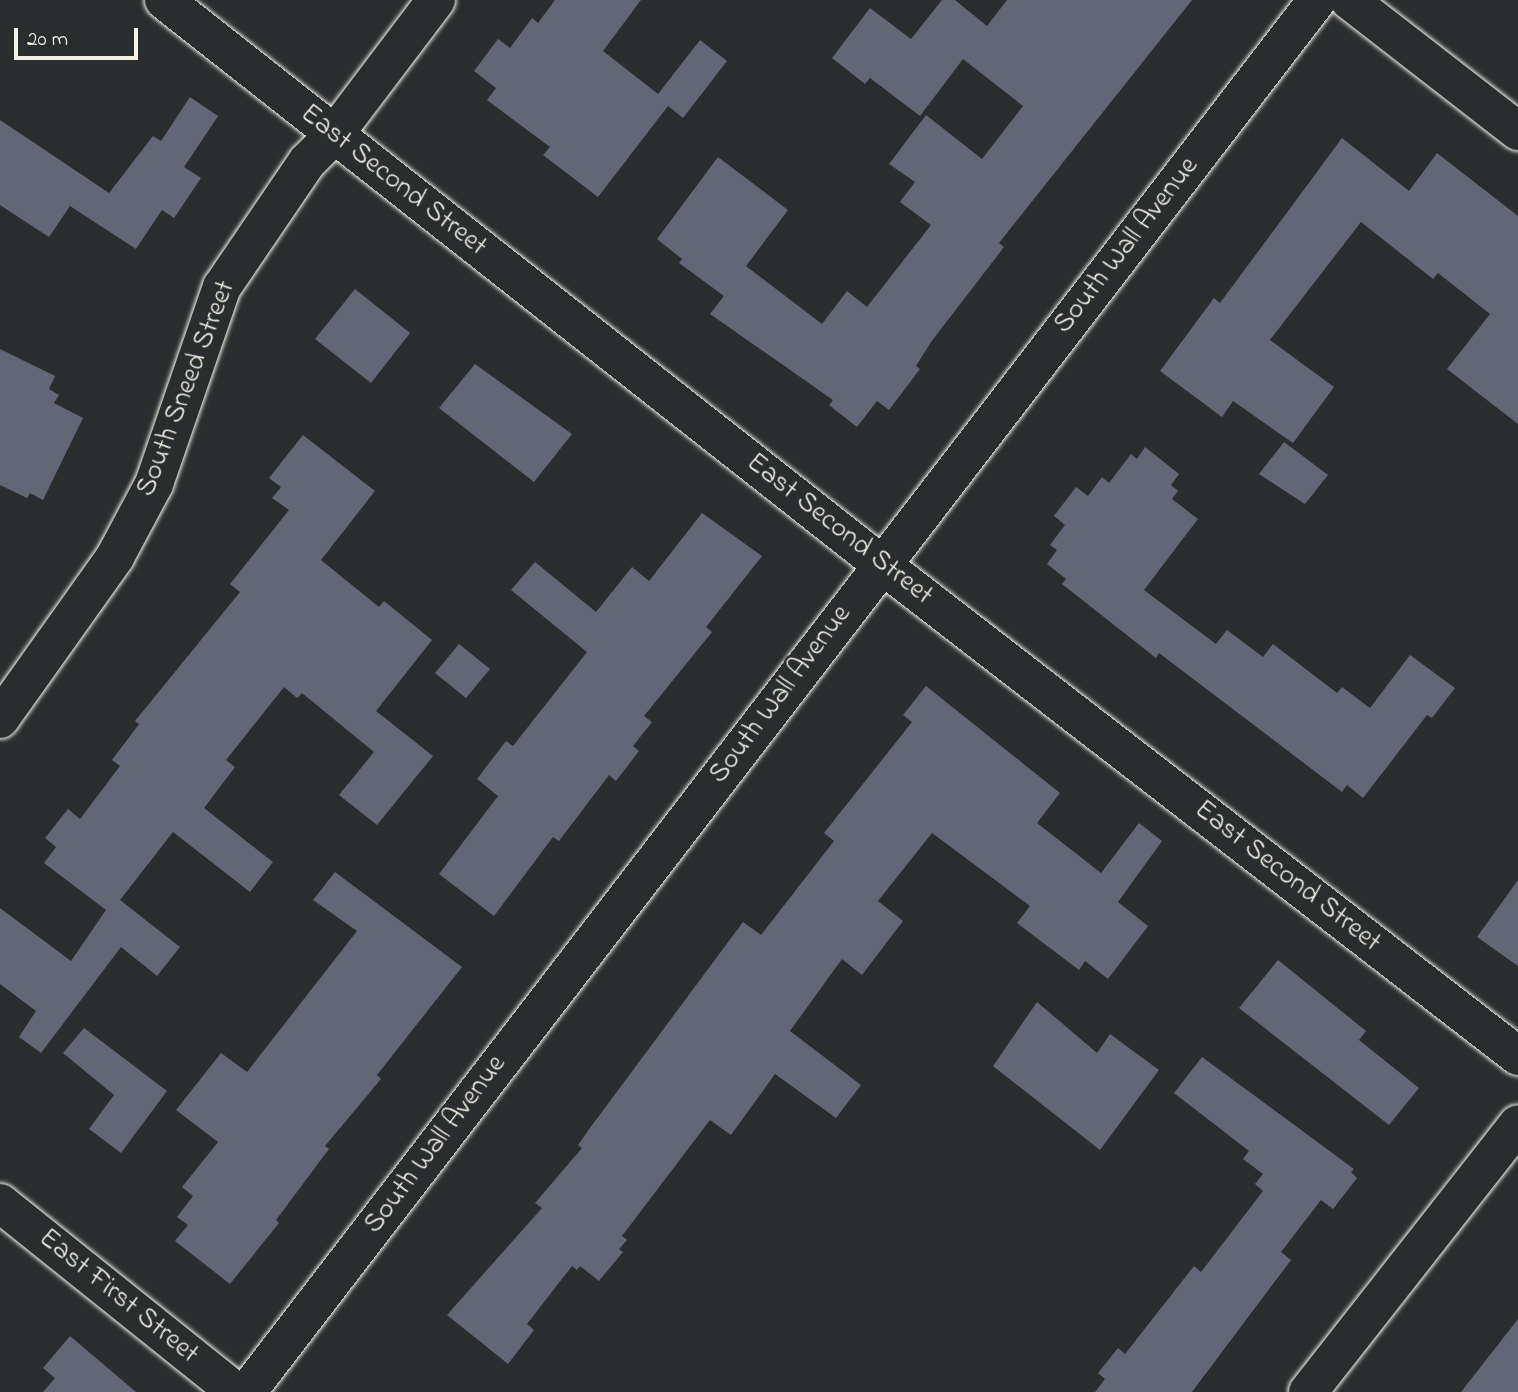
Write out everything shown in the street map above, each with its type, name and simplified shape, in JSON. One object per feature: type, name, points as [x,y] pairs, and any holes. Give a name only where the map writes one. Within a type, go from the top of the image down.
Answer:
[{"type":"street","name":"East Second Street","points":[[164,0],[881,564],[1518,1056]]},
{"type":"street","name":"South Sneed Street","points":[[0,719],[114,557],[153,485],[222,287],[300,172],[334,135],[436,0]]},
{"type":"street","name":"South Wall Avenue","points":[[247,1392],[1317,0]]},
{"type":"street","points":[[1349,0],[1518,131]]},
{"type":"street","points":[[1308,1392],[1518,1124]]},
{"type":"street","name":"East First Street","points":[[0,1203],[236,1392]]},
{"type":"building","points":[[555,0],[641,0],[603,51],[658,94],[700,40],[727,61],[683,118],[668,106],[598,197],[543,155],[550,147],[487,100],[496,88],[474,71],[498,39],[510,48],[532,18],[538,23]]},
{"type":"building","points":[[942,0],[955,0],[987,26],[1007,0],[1192,0],[999,243],[1004,247],[931,342],[916,366],[920,369],[889,410],[877,401],[857,427],[829,405],[833,400],[710,314],[724,296],[679,263],[682,259],[657,239],[718,157],[788,210],[746,266],[822,324],[847,291],[867,307],[931,225],[900,202],[915,182],[889,164],[926,115],[982,159],[1023,106],[963,59],[920,116],[870,78],[865,84],[832,58],[870,8],[911,39]]},
{"type":"building","points":[[190,97],[218,116],[184,167],[201,178],[174,218],[162,210],[136,249],[70,206],[49,237],[0,205],[0,120],[109,193],[153,136],[161,141]]},
{"type":"building","points":[[1342,138],[1409,191],[1437,153],[1518,216],[1518,424],[1447,369],[1490,314],[1438,273],[1433,279],[1361,222],[1270,340],[1334,387],[1293,443],[1233,401],[1222,417],[1160,371],[1214,298],[1220,303]]},
{"type":"building","points":[[355,289],[410,333],[371,383],[315,339]]},
{"type":"building","points":[[0,349],[55,376],[49,389],[59,395],[54,403],[83,418],[43,500],[30,493],[27,498],[0,485]]},
{"type":"building","points":[[475,364],[572,434],[534,482],[439,408]]},
{"type":"building","points":[[303,435],[375,491],[321,560],[379,607],[384,601],[432,640],[376,711],[433,756],[377,825],[339,795],[374,752],[302,693],[297,698],[284,687],[226,760],[235,767],[204,808],[273,862],[250,892],[173,832],[120,900],[180,947],[157,976],[121,947],[41,1053],[19,1037],[36,1011],[0,984],[0,908],[71,961],[106,910],[44,863],[56,847],[45,838],[68,809],[80,819],[120,766],[112,760],[139,724],[135,721],[240,592],[230,584],[289,510],[272,498],[281,487],[269,478]]},
{"type":"building","points":[[1284,442],[1328,475],[1305,504],[1259,474]]},
{"type":"building","points":[[1145,447],[1179,474],[1171,485],[1178,491],[1172,499],[1198,519],[1144,590],[1216,644],[1227,630],[1263,657],[1273,644],[1337,693],[1342,687],[1370,708],[1410,655],[1455,688],[1432,718],[1427,715],[1363,798],[1347,785],[1342,792],[1159,653],[1156,658],[1062,584],[1066,579],[1047,564],[1057,550],[1050,545],[1065,525],[1054,516],[1076,487],[1088,496],[1102,477],[1109,483],[1131,454],[1137,459]]},
{"type":"building","points":[[702,513],[762,556],[706,627],[712,632],[644,716],[652,722],[633,746],[639,751],[616,781],[609,775],[559,841],[553,837],[494,916],[439,874],[498,796],[477,779],[506,741],[513,746],[587,652],[511,590],[535,562],[596,612],[632,567],[649,581]]},
{"type":"building","points":[[459,644],[490,669],[466,698],[435,673]]},
{"type":"building","points":[[926,686],[1060,793],[1037,823],[1101,873],[1139,823],[1162,841],[1118,902],[1148,926],[1108,979],[1085,961],[1079,970],[1017,923],[1030,906],[932,833],[878,901],[903,921],[862,975],[842,959],[790,1031],[861,1085],[836,1118],[775,1074],[731,1135],[710,1120],[622,1236],[627,1240],[619,1249],[623,1252],[599,1281],[580,1266],[577,1270],[572,1266],[527,1324],[534,1330],[508,1364],[447,1315],[542,1208],[535,1203],[582,1148],[578,1145],[590,1128],[743,922],[761,935],[834,841],[824,833],[912,722],[903,715]]},
{"type":"building","points":[[335,872],[462,967],[377,1075],[381,1079],[325,1146],[329,1149],[276,1220],[279,1223],[230,1284],[175,1241],[188,1225],[177,1217],[193,1196],[182,1187],[218,1142],[176,1110],[221,1053],[247,1072],[357,931],[313,900]]},
{"type":"building","points":[[1518,880],[1518,966],[1477,937]]},
{"type":"building","points":[[1278,960],[1366,1031],[1359,1040],[1419,1088],[1389,1125],[1239,1008]]},
{"type":"building","points":[[1037,1002],[1097,1053],[1110,1034],[1159,1070],[1100,1150],[993,1066]]},
{"type":"building","points":[[84,1028],[167,1091],[121,1153],[89,1129],[114,1095],[63,1053]]},
{"type":"building","points":[[1202,1057],[1354,1169],[1351,1172],[1357,1178],[1333,1209],[1321,1200],[1281,1252],[1291,1260],[1192,1392],[1095,1392],[1105,1379],[1098,1373],[1118,1348],[1125,1354],[1194,1266],[1201,1272],[1263,1191],[1255,1184],[1263,1174],[1243,1159],[1249,1151],[1174,1093]]},
{"type":"building","points":[[1518,1319],[1518,1392],[1461,1392]]},
{"type":"building","points":[[70,1336],[136,1392],[43,1392],[55,1378],[43,1368]]}]
